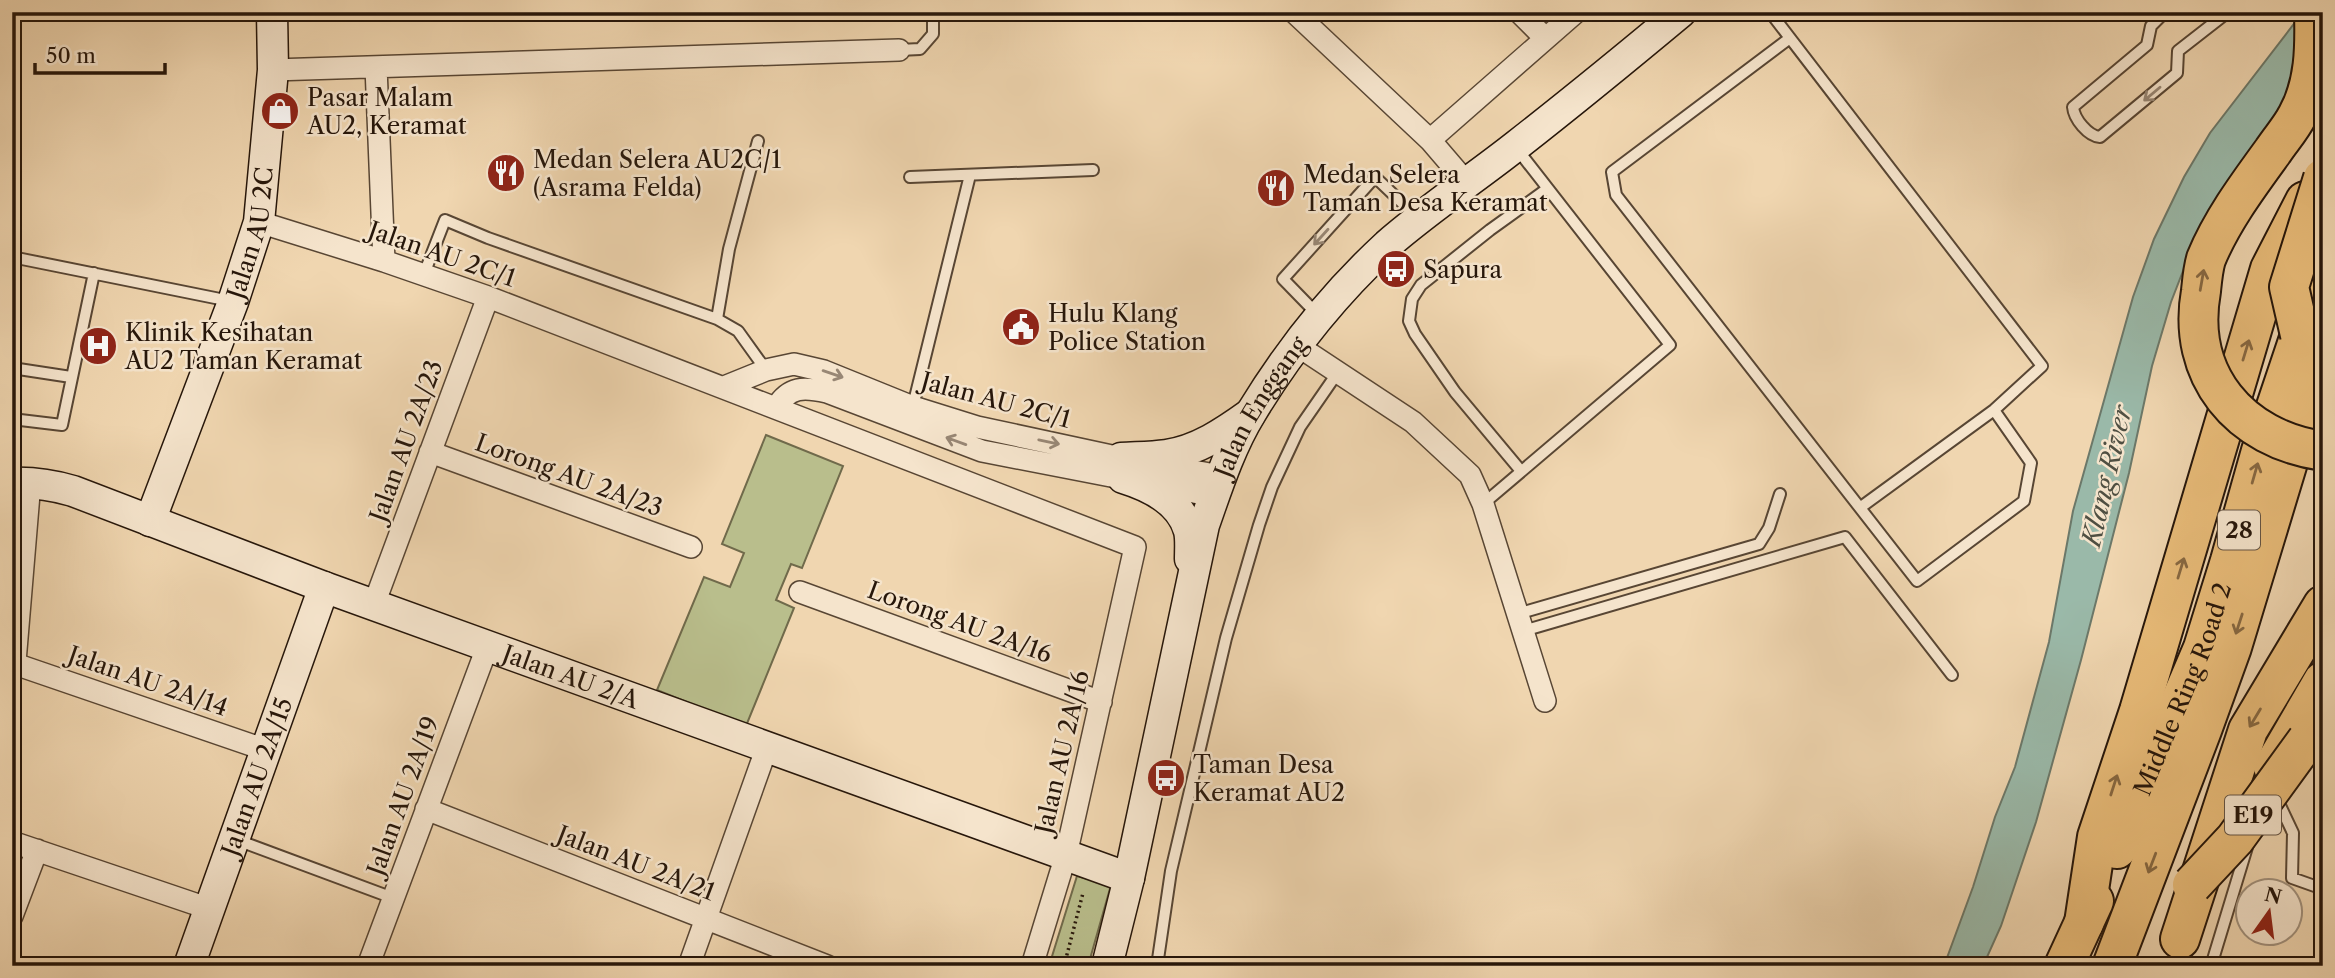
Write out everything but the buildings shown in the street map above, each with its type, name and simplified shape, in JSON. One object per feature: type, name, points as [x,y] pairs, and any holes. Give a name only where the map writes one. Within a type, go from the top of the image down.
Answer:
[{"type":"highway","points":[[2314,12],[2315,47],[2311,78],[2298,115],[2228,218],[2217,239],[2206,261],[2196,315],[2203,360],[2224,398],[2239,415],[2279,440],[2323,451]]},
{"type":"highway","points":[[2084,923],[2097,837],[2139,711],[2270,269],[2300,208],[2323,176]]},
{"type":"highway","points":[[2311,341],[2289,287],[2323,176]]},
{"type":"highway","points":[[2270,269],[2303,246],[2323,241]]},
{"type":"highway","name":"Middle Ring Road 2","points":[[2112,966],[2187,726],[2203,648],[2261,451],[2311,341],[2323,284]]},
{"type":"highway","points":[[2174,952],[2248,730],[2323,605]]},
{"type":"highway","points":[[2174,952],[2267,777],[2323,681]]},
{"type":"highway","points":[[2315,730],[2323,702]]},
{"type":"highway","name":"Middle Ring Road 2","points":[[2064,966],[2187,726]]},
{"type":"highway","name":"E19","points":[[2118,966],[2235,839],[2315,730]]},
{"type":"street","name":"Jalan AU 2C","points":[[150,521],[233,302],[260,222],[273,71],[272,12]]},
{"type":"street","points":[[1294,12],[1430,140],[1466,182]]},
{"type":"street","points":[[1519,12],[1545,38]]},
{"type":"street","points":[[1430,140],[1576,12]]},
{"type":"street","name":"Jalan Enggang","points":[[1107,966],[1129,878],[1205,525],[1218,486],[1250,414],[1298,345],[1339,293],[1388,245],[1466,182],[1515,147],[1681,12]]},
{"type":"street","points":[[273,71],[899,50]]},
{"type":"street","points":[[376,67],[384,261]]},
{"type":"street","name":"Jalan AU 2C/1","points":[[260,222],[488,297],[1135,547]]},
{"type":"street","name":"Jalan AU 2A/23","points":[[374,604],[488,297]]},
{"type":"street","points":[[1298,345],[1413,422],[1470,475],[1483,504],[1545,701]]},
{"type":"street","name":"Jalan AU 2C/1","points":[[724,387],[766,370],[794,364],[824,371],[911,416]]},
{"type":"street","name":"Jalan AU 2C/1","points":[[776,408],[784,395],[811,388],[911,416],[977,427],[1122,468],[1218,486]]},
{"type":"street","points":[[1122,468],[1203,443],[1225,432],[1250,414]]},
{"type":"street","name":"Lorong AU 2A/23","points":[[430,453],[691,547]]},
{"type":"street","points":[[1122,468],[1164,497],[1179,513],[1189,530],[1192,590]]},
{"type":"street","points":[[14,662],[21,483]]},
{"type":"street","name":"Jalan AU 2/A","points":[[21,483],[52,485],[73,491],[324,587],[1129,878]]},
{"type":"street","name":"Jalan AU 2A/16","points":[[1032,966],[1066,855],[1135,547]]},
{"type":"street","name":"Jalan AU 2A/15","points":[[189,966],[324,587]]},
{"type":"street","name":"Lorong AU 2A/16","points":[[800,592],[1101,702]]},
{"type":"street","name":"Jalan AU 2A/19","points":[[368,966],[488,645]]},
{"type":"street","name":"Jalan AU 2A/14","points":[[14,662],[266,750]]},
{"type":"street","points":[[689,966],[767,747]]},
{"type":"street","name":"Jalan AU 2A/21","points":[[426,809],[827,966]]},
{"type":"street","points":[[12,842],[209,909]]},
{"type":"street","points":[[12,916],[37,850]]},
{"type":"lane","points":[[899,50],[920,48],[933,34],[933,12]]},
{"type":"lane","points":[[1770,12],[2042,366],[1994,410],[1861,507]]},
{"type":"lane","points":[[2165,12],[2151,26],[2147,45],[2073,107],[2074,113],[2090,135],[2100,137],[2177,73],[2178,51],[2228,12]]},
{"type":"lane","points":[[1790,38],[1612,172],[1616,195],[1917,581],[2024,501],[2031,463],[1994,410]]},
{"type":"lane","points":[[717,319],[729,249],[758,141]]},
{"type":"lane","points":[[1483,504],[1670,345],[1515,147]]},
{"type":"lane","points":[[910,177],[1093,170]]},
{"type":"lane","points":[[911,416],[971,174]]},
{"type":"lane","points":[[1320,317],[1283,279],[1375,177],[1419,219]]},
{"type":"lane","points":[[1521,471],[1455,392],[1415,334],[1409,321],[1410,307],[1421,285],[1547,189]]},
{"type":"lane","points":[[424,274],[445,220],[488,238],[717,319],[738,331],[766,370]]},
{"type":"lane","points":[[12,257],[233,302]]},
{"type":"lane","points":[[12,419],[61,425],[94,273]]},
{"type":"lane","points":[[12,368],[71,377]]},
{"type":"lane","points":[[1157,966],[1171,871],[1183,819],[1226,638],[1259,525],[1272,487],[1300,427],[1338,372]]},
{"type":"lane","points":[[1520,622],[1759,544],[1769,528],[1780,494]]},
{"type":"lane","points":[[1520,622],[1845,537],[1952,675]]},
{"type":"lane","points":[[2267,777],[2293,833],[2292,878],[2323,889]]},
{"type":"lane","points":[[2211,966],[2267,777]]},
{"type":"lane","points":[[234,839],[393,898]]},
{"type":"path","points":[[1063,966],[1083,893]]},
{"type":"green space","points":[[766,435],[843,466],[802,568],[791,564],[776,600],[794,608],[746,726],[657,690],[704,577],[730,587],[744,553],[722,544]]},
{"type":"green space","points":[[1077,876],[1111,885],[1088,966],[1049,966]]},
{"type":"water","name":"Klang River","points":[[2303,12],[2323,57],[2185,266],[2171,302],[2152,366],[2129,473],[2081,660],[2036,822],[2001,926],[1983,966],[1944,966],[2015,767],[2049,642],[2073,511],[2133,297],[2154,239],[2184,177],[2210,133]]},
{"type":"place","name":"Pasar Malam AU2, Keramat","points":[[280,111]]},
{"type":"place","name":"Medan Selera AU2C/1 (Asrama Felda)","points":[[506,173]]},
{"type":"place","name":"Medan Selera Taman Desa Keramat","points":[[1276,188]]},
{"type":"place","name":"Sapura","points":[[1396,269]]},
{"type":"place","name":"Hulu Klang Police Station","points":[[1021,327]]},
{"type":"place","name":"Klinik Kesihatan AU2 Taman Keramat","points":[[98,346]]},
{"type":"place","name":"Taman Desa Keramat AU2","points":[[1166,778]]}]
